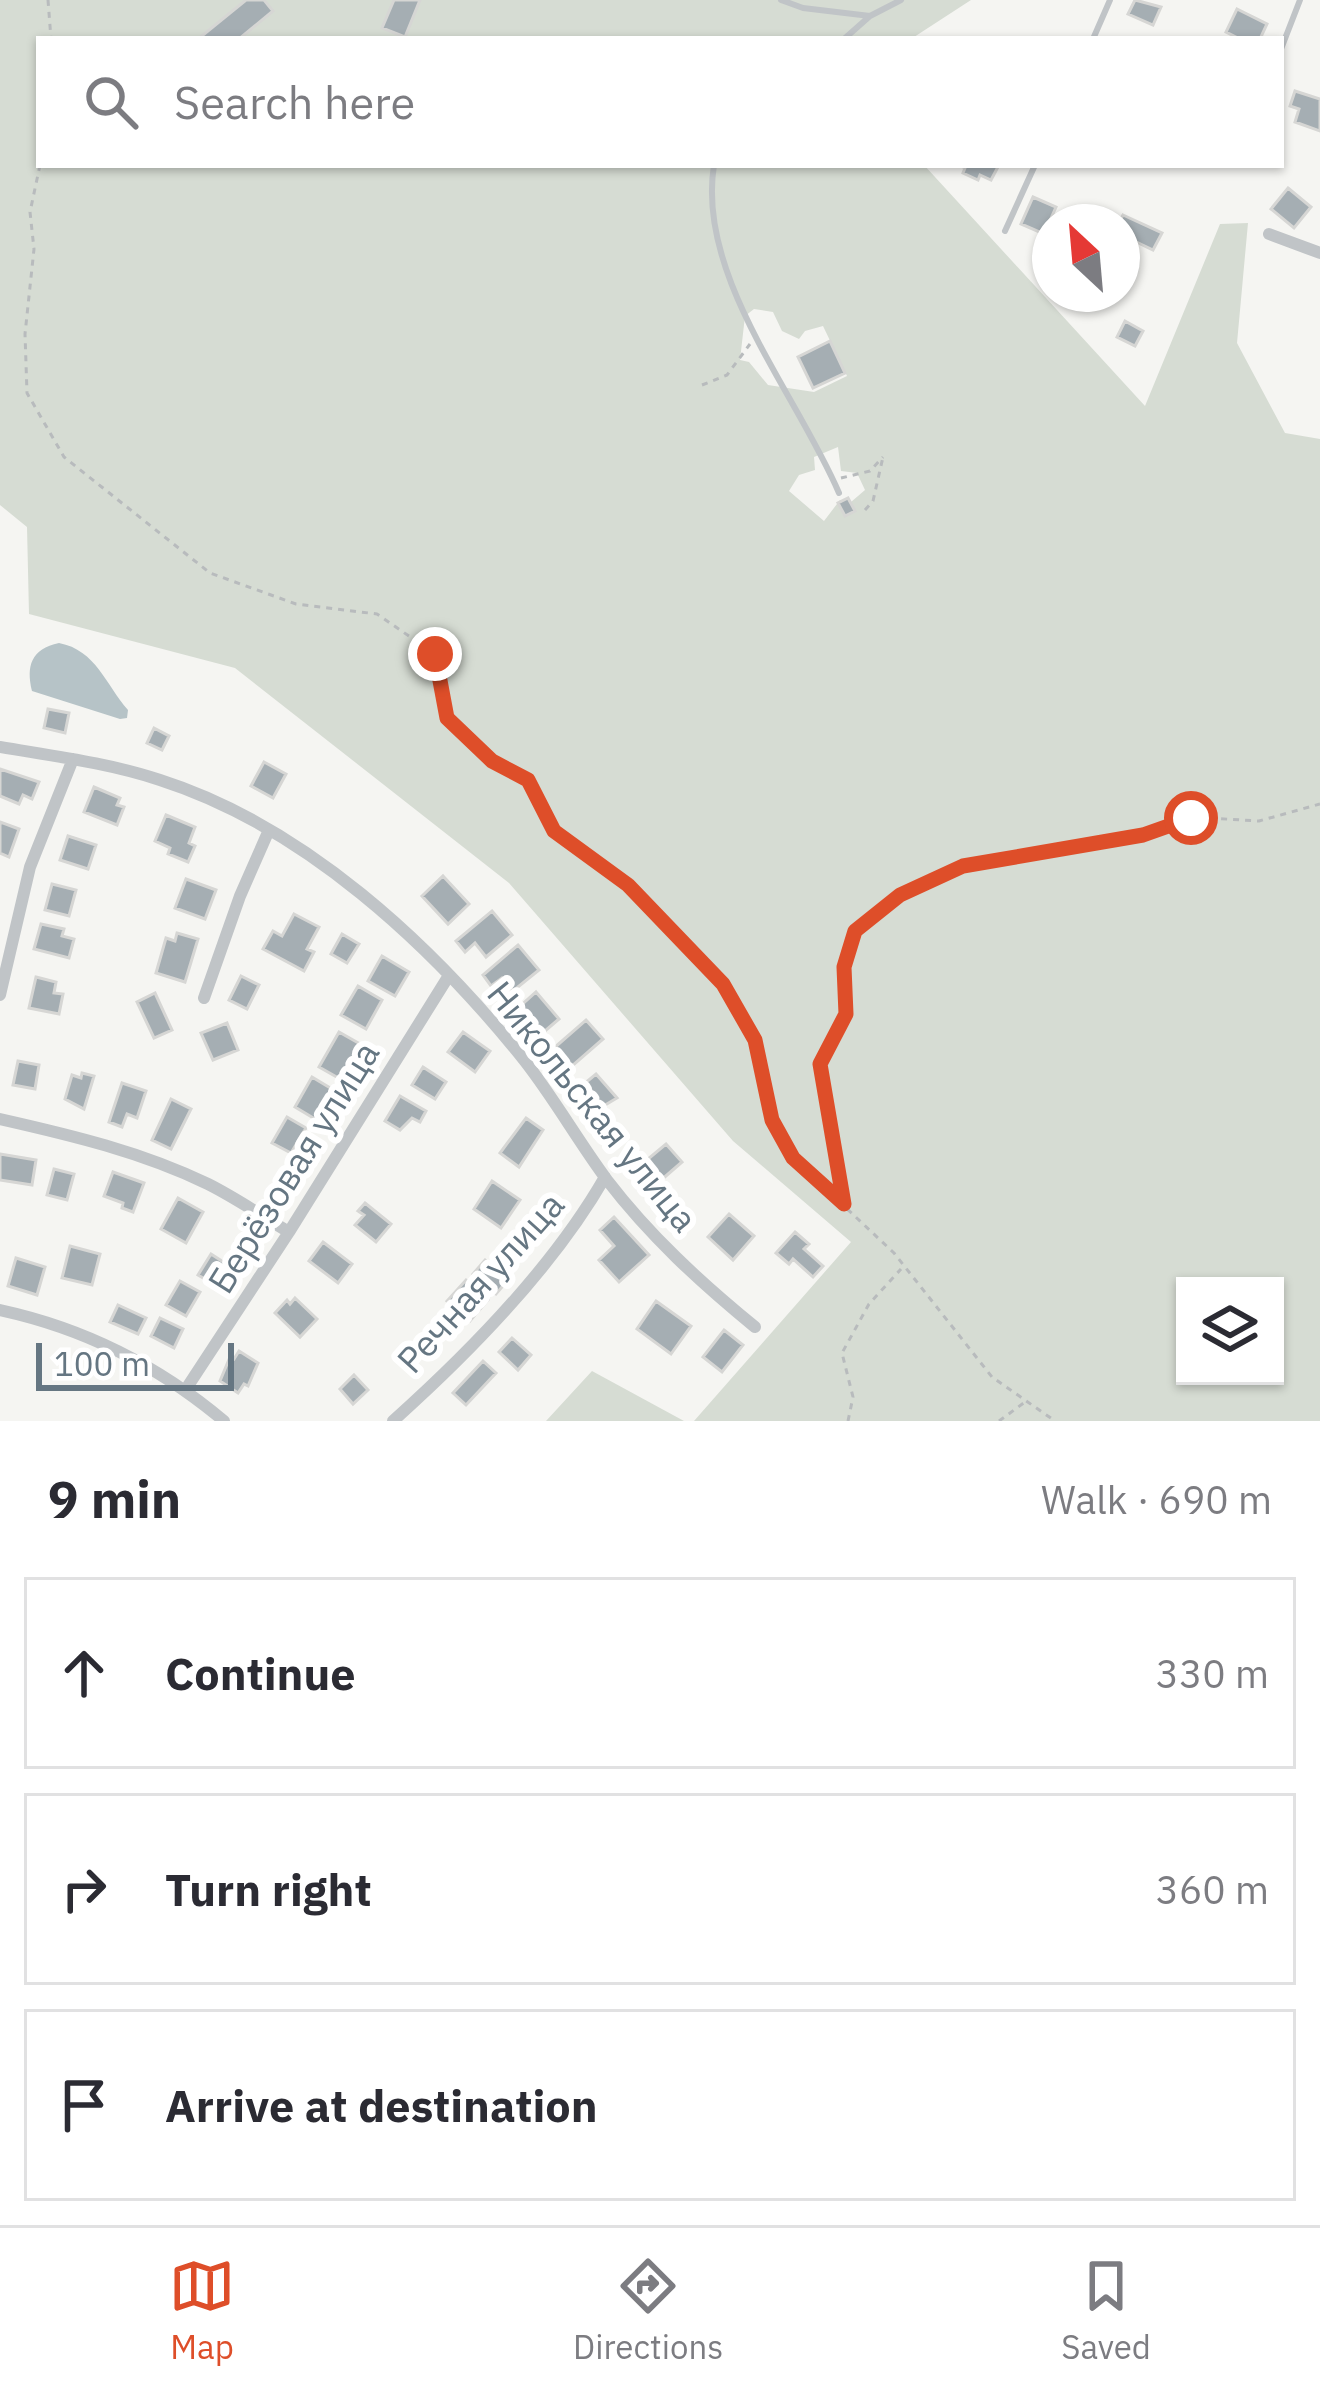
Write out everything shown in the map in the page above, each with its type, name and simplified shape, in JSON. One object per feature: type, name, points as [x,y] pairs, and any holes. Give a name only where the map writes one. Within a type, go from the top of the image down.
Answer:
[{"type":"street","points":[[1269,234],[1320,254]]},
{"type":"street","name":"Никольская улица","points":[[0,746],[158,779],[215,801],[269,830],[366,898],[524,1060],[605,1177],[673,1256],[755,1328]]},
{"type":"street","points":[[0,995],[30,867],[73,759]]},
{"type":"street","points":[[203,998],[239,896],[269,830]]},
{"type":"street","name":"Берёзовая улица","points":[[186,1389],[448,977]]},
{"type":"street","points":[[0,1119],[143,1157],[208,1185],[289,1232]]},
{"type":"street","name":"Речная улица","points":[[393,1421],[513,1299],[589,1205],[605,1177]]},
{"type":"street","points":[[0,1310],[39,1318],[97,1340],[186,1389],[224,1421]]},
{"type":"lane","points":[[782,0],[802,8],[871,16]]},
{"type":"lane","points":[[848,36],[901,0]]},
{"type":"lane","points":[[1094,36],[1110,0]]},
{"type":"lane","points":[[1284,41],[1300,0]]},
{"type":"lane","points":[[714,168],[710,194],[718,251],[839,494]]},
{"type":"lane","points":[[1005,231],[1034,168]]},
{"type":"path","points":[[48,0],[51,36]]},
{"type":"path","points":[[39,168],[30,212],[34,250],[25,334],[27,393],[64,457],[210,573],[296,604],[376,614],[435,654],[447,718],[492,761],[528,780],[554,831],[628,885],[723,984],[755,1040],[772,1120],[793,1158],[894,1253],[992,1377],[1055,1421]]},
{"type":"path","points":[[702,385],[727,375],[756,332]]},
{"type":"path","points":[[834,481],[870,471],[883,457],[873,501],[865,510]]},
{"type":"path","points":[[844,1204],[820,1064],[846,1014],[844,967],[855,931],[900,895],[963,866],[1143,835],[1191,818],[1259,821],[1320,804]]},
{"type":"path","points":[[848,1421],[853,1397],[842,1353],[869,1304],[903,1267]]},
{"type":"path","points":[[999,1421],[1026,1401]]},
{"type":"shaded area","points":[[0,0],[971,0],[916,36],[36,36],[36,168],[927,168],[1032,283],[1032,312],[1059,312],[1145,406],[1220,224],[1248,223],[1237,343],[1285,433],[1320,439],[1320,1421],[694,1421],[851,1242],[733,1141],[509,883],[235,668],[29,614],[27,527],[0,505]],"holes":[[[754,309],[773,312],[782,331],[799,339],[805,331],[823,326],[847,376],[814,392],[768,385],[749,362],[740,360],[745,316]],[[838,447],[841,471],[857,473],[865,490],[851,502],[840,500],[824,521],[789,491],[799,475],[815,470],[814,457]]]},
{"type":"shaded area","points":[[59,643],[91,661],[128,710],[127,718],[32,691],[33,660]]},
{"type":"shaded area","points":[[592,1371],[684,1421],[546,1421]]},
{"type":"building","points":[[246,0],[264,0],[273,11],[243,36],[202,36]]},
{"type":"building","points":[[394,0],[420,0],[405,36],[382,28]]},
{"type":"building","points":[[1135,0],[1161,7],[1153,25],[1128,14]]},
{"type":"building","points":[[1237,9],[1267,24],[1261,36],[1226,32]]},
{"type":"building","points":[[1295,91],[1320,99],[1320,131],[1295,122],[1299,109],[1290,106]]},
{"type":"building","points":[[965,168],[997,168],[991,180],[963,173]]},
{"type":"building","points":[[1288,188],[1311,207],[1294,228],[1271,209]]},
{"type":"building","points":[[1033,197],[1049,204],[1032,204],[1032,229],[1021,224]]},
{"type":"building","points":[[1140,223],[1162,233],[1153,250],[1140,244]]},
{"type":"building","points":[[1125,321],[1143,331],[1135,346],[1117,337]]},
{"type":"building","points":[[830,341],[845,373],[813,388],[798,357]]},
{"type":"building","points":[[848,498],[855,511],[845,516],[838,503]]},
{"type":"building","points":[[48,709],[69,713],[65,733],[44,728]]},
{"type":"building","points":[[154,728],[169,736],[162,750],[147,743]]},
{"type":"building","points":[[264,762],[286,774],[273,798],[251,786]]},
{"type":"building","points":[[0,769],[39,782],[32,799],[23,795],[19,804],[0,796]]},
{"type":"building","points":[[94,787],[120,798],[117,805],[124,807],[117,825],[84,812]]},
{"type":"building","points":[[166,815],[195,827],[189,843],[195,846],[188,862],[168,854],[170,848],[155,841]]},
{"type":"building","points":[[0,822],[19,829],[9,857],[0,853]]},
{"type":"building","points":[[68,836],[96,845],[88,869],[60,860]]},
{"type":"building","points":[[443,876],[469,904],[448,924],[422,896]]},
{"type":"building","points":[[186,879],[216,890],[205,919],[175,908]]},
{"type":"building","points":[[52,884],[76,890],[69,916],[45,910]]},
{"type":"building","points":[[492,911],[512,935],[486,957],[475,943],[465,952],[456,941]]},
{"type":"building","points":[[294,914],[319,927],[307,949],[314,952],[304,971],[263,949],[273,931],[282,936]]},
{"type":"building","points":[[41,924],[64,929],[62,936],[74,939],[69,958],[34,949]]},
{"type":"building","points":[[177,933],[198,939],[185,982],[156,973],[166,938],[175,941]]},
{"type":"building","points":[[342,934],[359,944],[347,963],[331,954]]},
{"type":"building","points":[[518,945],[539,970],[513,991],[502,978],[491,986],[483,975]]},
{"type":"building","points":[[382,956],[409,972],[395,996],[368,981]]},
{"type":"building","points":[[241,976],[259,985],[247,1009],[229,1000]]},
{"type":"building","points":[[36,977],[56,982],[54,993],[63,994],[59,1014],[29,1008]]},
{"type":"building","points":[[358,986],[382,1000],[366,1029],[341,1015]]},
{"type":"building","points":[[536,992],[559,1019],[531,1043],[508,1017]]},
{"type":"building","points":[[155,993],[172,1030],[154,1038],[137,1002]]},
{"type":"building","points":[[586,1020],[603,1039],[571,1067],[554,1048]]},
{"type":"building","points":[[227,1023],[238,1050],[213,1060],[201,1033]]},
{"type":"building","points":[[339,1032],[369,1049],[349,1084],[319,1067]]},
{"type":"building","points":[[463,1032],[490,1051],[475,1072],[448,1052]]},
{"type":"building","points":[[18,1061],[39,1065],[35,1089],[13,1085]]},
{"type":"building","points":[[423,1067],[446,1082],[435,1099],[412,1085]]},
{"type":"building","points":[[82,1073],[94,1076],[84,1109],[65,1099],[72,1075],[81,1078]]},
{"type":"building","points":[[596,1074],[617,1098],[590,1114],[573,1093]]},
{"type":"building","points":[[312,1077],[332,1089],[315,1119],[295,1107]]},
{"type":"building","points":[[122,1083],[146,1091],[137,1118],[127,1114],[122,1127],[109,1122]]},
{"type":"building","points":[[400,1096],[426,1111],[420,1122],[412,1118],[400,1130],[385,1121]]},
{"type":"building","points":[[171,1099],[191,1109],[171,1149],[152,1140]]},
{"type":"building","points":[[287,1117],[306,1128],[291,1153],[272,1143]]},
{"type":"building","points":[[526,1118],[543,1130],[519,1167],[500,1153]]},
{"type":"building","points":[[666,1144],[682,1162],[652,1188],[636,1169]]},
{"type":"building","points":[[0,1154],[36,1160],[32,1185],[0,1180]]},
{"type":"building","points":[[54,1169],[74,1174],[67,1200],[47,1195]]},
{"type":"building","points":[[113,1172],[144,1183],[133,1212],[104,1196]]},
{"type":"building","points":[[492,1181],[520,1200],[501,1228],[474,1209]]},
{"type":"building","points":[[178,1198],[203,1212],[186,1243],[161,1229]]},
{"type":"building","points":[[365,1203],[391,1224],[376,1242],[355,1225],[364,1215],[358,1211]]},
{"type":"building","points":[[729,1214],[754,1236],[733,1260],[708,1237]]},
{"type":"building","points":[[614,1217],[649,1255],[619,1282],[599,1260],[614,1246],[600,1230]]},
{"type":"building","points":[[795,1232],[809,1244],[804,1249],[823,1266],[813,1277],[793,1259],[789,1264],[776,1253]]},
{"type":"building","points":[[323,1242],[352,1264],[338,1283],[309,1261]]},
{"type":"building","points":[[70,1246],[100,1254],[92,1285],[62,1278]]},
{"type":"building","points":[[211,1254],[228,1265],[215,1285],[198,1275]]},
{"type":"building","points":[[16,1258],[45,1267],[37,1295],[8,1286]]},
{"type":"building","points":[[485,1260],[508,1280],[496,1294],[473,1274]]},
{"type":"building","points":[[466,1280],[488,1300],[470,1321],[447,1301]]},
{"type":"building","points":[[180,1281],[200,1292],[186,1316],[166,1305]]},
{"type":"building","points":[[295,1298],[317,1319],[300,1337],[275,1313]]},
{"type":"building","points":[[656,1301],[691,1326],[671,1354],[637,1329]]},
{"type":"building","points":[[118,1305],[146,1318],[138,1334],[110,1322]]},
{"type":"building","points":[[160,1318],[183,1329],[174,1348],[151,1336]]},
{"type":"building","points":[[724,1330],[743,1345],[722,1372],[703,1357]]},
{"type":"building","points":[[512,1338],[531,1355],[518,1370],[499,1352]]},
{"type":"building","points":[[239,1351],[258,1363],[248,1386],[244,1384],[238,1393],[220,1381],[230,1357],[234,1359]]},
{"type":"building","points":[[483,1361],[496,1373],[466,1405],[453,1393]]},
{"type":"building","points":[[354,1375],[368,1390],[353,1404],[340,1389]]},
{"type":"route","points":[[435,654],[447,718],[492,761],[528,780],[554,831],[628,885],[723,984],[755,1040],[772,1120],[793,1158],[844,1204],[820,1064],[846,1014],[844,967],[855,931],[900,895],[963,866],[1143,835],[1191,818]]}]
